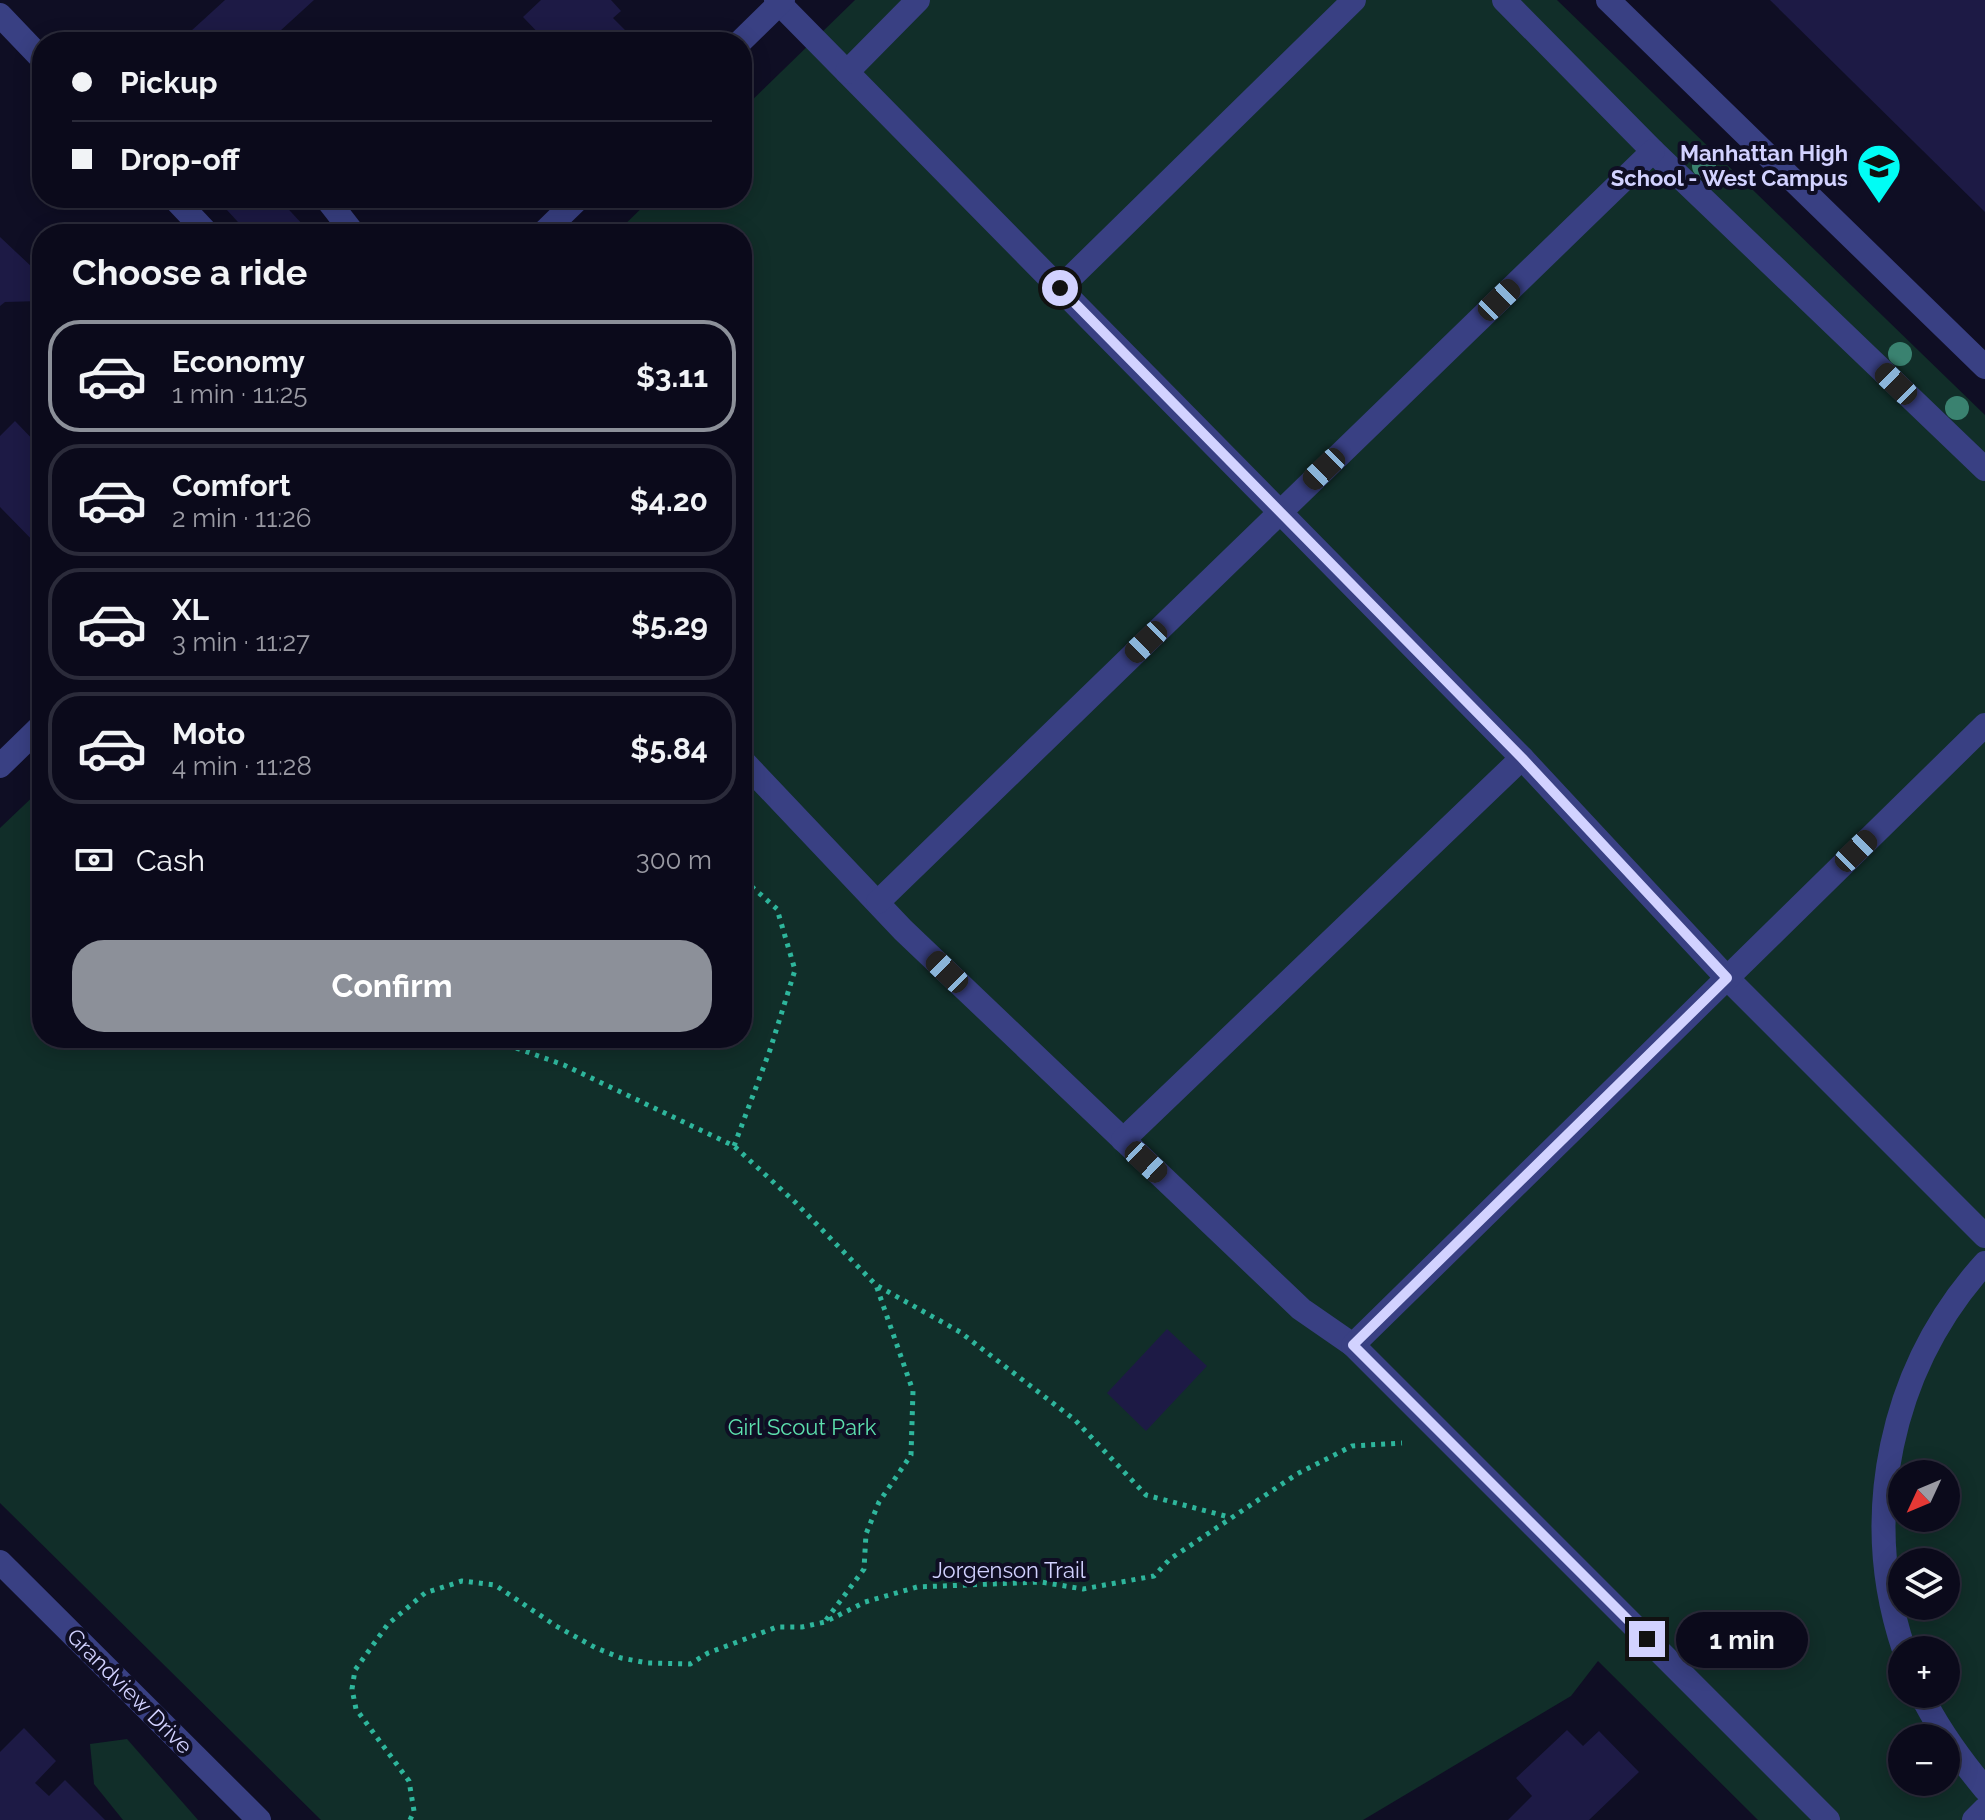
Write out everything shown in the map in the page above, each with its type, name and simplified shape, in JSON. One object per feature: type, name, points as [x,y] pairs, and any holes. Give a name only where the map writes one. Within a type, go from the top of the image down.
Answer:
[{"type":"street","points":[[847,72],[918,0]]},
{"type":"street","points":[[1060,288],[1354,0]]},
{"type":"street","points":[[1504,0],[1653,151],[1985,469]]},
{"type":"street","points":[[1608,0],[1985,367]]},
{"type":"street","points":[[750,32],[780,1],[1522,758],[1727,978],[1985,1236]]},
{"type":"street","points":[[0,15],[32,49]]},
{"type":"street","points":[[878,902],[1653,151]]},
{"type":"street","points":[[183,208],[199,224]]},
{"type":"street","points":[[334,208],[346,224]]},
{"type":"street","points":[[1353,1345],[1985,725]]},
{"type":"street","points":[[0,766],[32,738]]},
{"type":"street","points":[[1123,1140],[1522,758]]},
{"type":"street","points":[[752,770],[903,930],[1301,1309],[1353,1345],[1828,1820]]},
{"type":"street","points":[[1899,1636],[1885,1573],[1883,1522],[1889,1459],[1897,1421],[1913,1374],[1936,1328],[1985,1263]]},
{"type":"street","name":"Grandview Drive","points":[[0,1562],[259,1820]]},
{"type":"street","points":[[1928,1708],[1961,1761],[1985,1789]]},
{"type":"street","points":[[1974,1820],[1985,1809]]},
{"type":"path","points":[[734,1146],[770,1050],[795,970],[777,909],[752,887]]},
{"type":"path","points":[[516,1048],[564,1065],[734,1146],[795,1202],[876,1285],[960,1332],[1075,1420],[1146,1495],[1230,1517]]},
{"type":"path","points":[[825,1622],[864,1569],[866,1534],[879,1502],[911,1455],[913,1391],[876,1285]]},
{"type":"path","name":"Jorgenson Trail","points":[[410,1820],[414,1811],[409,1781],[356,1709],[352,1689],[355,1670],[388,1624],[425,1593],[462,1581],[495,1585],[556,1626],[596,1648],[648,1663],[690,1664],[708,1653],[777,1627],[802,1627],[825,1622],[865,1602],[917,1587],[1041,1582],[1083,1589],[1154,1576],[1170,1559],[1230,1517],[1297,1474],[1352,1446],[1400,1442],[1412,1449]]},
{"type":"green space","name":"Girl Scout Park","points":[[855,0],[1557,0],[1985,415],[1985,1820],[1758,1820],[1598,1661],[1571,1696],[1363,1820],[321,1820],[0,1503],[0,828],[32,798],[32,1048],[752,1048],[752,224],[625,224],[642,208],[752,208],[752,100]]},
{"type":"green space","points":[[127,1739],[198,1820],[123,1820],[94,1784],[90,1744]]},
{"type":"building","points":[[225,0],[314,0],[279,32],[190,32]]},
{"type":"building","points":[[541,0],[611,0],[621,11],[613,18],[627,32],[537,32],[523,17]]},
{"type":"building","points":[[1770,0],[1985,0],[1985,212]]},
{"type":"building","points":[[287,208],[302,224],[240,224],[226,209]]},
{"type":"building","points":[[0,237],[32,267],[32,301],[5,302],[0,306]]},
{"type":"building","points":[[15,421],[32,439],[32,540],[0,507],[0,436]]},
{"type":"building","points":[[1167,1329],[1207,1366],[1146,1431],[1107,1393]]},
{"type":"building","points":[[24,1728],[56,1761],[35,1783],[49,1796],[65,1780],[105,1820],[0,1820],[0,1752]]},
{"type":"building","points":[[1567,1730],[1583,1746],[1599,1731],[1639,1772],[1589,1820],[1508,1820],[1532,1796],[1516,1778]]},
{"type":"place","name":"Manhattan High School - West Campus","points":[[1879,205]]},
{"type":"route","points":[[1060,288],[1522,758],[1727,978],[1353,1345],[1647,1639]]}]
